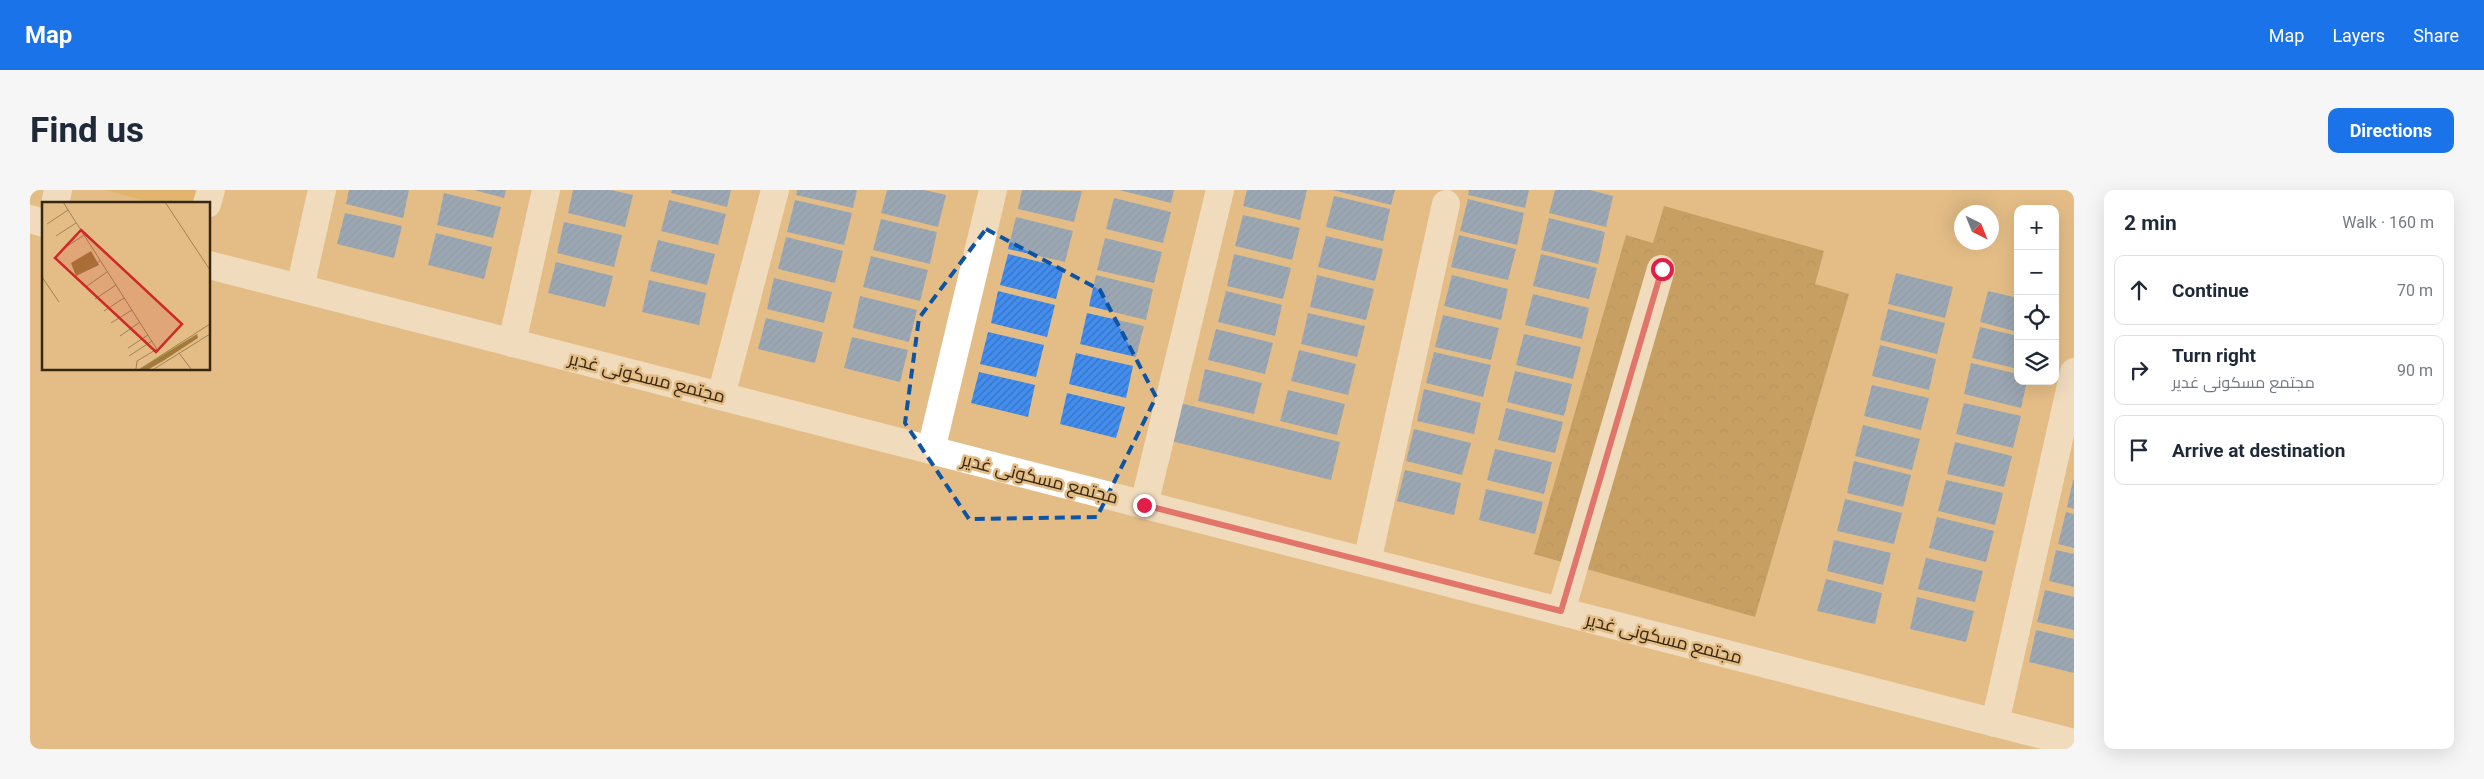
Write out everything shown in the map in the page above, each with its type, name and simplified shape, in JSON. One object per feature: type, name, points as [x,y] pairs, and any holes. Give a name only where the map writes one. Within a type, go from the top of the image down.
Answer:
[{"type":"street","points":[[300,288],[322,190]]},
{"type":"street","points":[[512,342],[546,190]]},
{"type":"street","points":[[721,396],[775,190]]},
{"type":"street","points":[[931,450],[992,190]]},
{"type":"street","points":[[1144,505],[1220,190]]},
{"type":"street","points":[[1367,562],[1446,204]]},
{"type":"street","name":"مجتمع مسکونی غدیر","points":[[210,265],[2074,743]]},
{"type":"street","points":[[1561,611],[1662,269]]},
{"type":"street","points":[[1995,722],[2074,372]]},
{"type":"highlighted area","points":[[986,229],[1100,290],[1156,397],[1097,517],[969,519],[905,423],[919,318]]},
{"type":"green space","points":[[1664,206],[1824,251],[1815,284],[1849,294],[1755,617],[1534,554],[1626,235],[1653,243]]},
{"type":"shaded area","points":[[105,190],[196,190],[193,202],[149,202]]},
{"type":"building","points":[[349,190],[409,190],[403,218],[346,204]]},
{"type":"building","points":[[474,190],[506,190],[504,198]]},
{"type":"building","points":[[573,190],[611,190],[633,195],[625,227],[568,213]]},
{"type":"building","points":[[672,190],[731,190],[727,207],[671,193]]},
{"type":"building","points":[[797,190],[857,190],[853,208],[796,195]]},
{"type":"building","points":[[887,190],[924,190],[946,195],[938,227],[881,213]]},
{"type":"building","points":[[1022,190],[1082,191],[1074,222],[1018,209]]},
{"type":"building","points":[[1119,190],[1174,190],[1171,203]]},
{"type":"building","points":[[1247,190],[1307,190],[1300,220],[1243,206]]},
{"type":"building","points":[[1333,190],[1395,190],[1391,205]]},
{"type":"building","points":[[1469,190],[1529,190],[1525,208],[1468,195]]},
{"type":"building","points":[[1555,190],[1590,190],[1613,196],[1606,227],[1549,213]]},
{"type":"building","points":[[444,193],[501,207],[493,238],[437,225]]},
{"type":"building","points":[[1334,196],[1390,209],[1383,241],[1326,227]]},
{"type":"building","points":[[1114,198],[1171,212],[1163,243],[1106,229]]},
{"type":"building","points":[[1468,199],[1524,213],[1517,245],[1460,231]]},
{"type":"building","points":[[669,200],[726,214],[718,245],[661,231]]},
{"type":"building","points":[[795,200],[852,213],[844,245],[787,232]]},
{"type":"building","points":[[345,213],[402,226],[394,258],[337,244]]},
{"type":"building","points":[[1243,215],[1300,228],[1292,260],[1235,246]]},
{"type":"building","points":[[1016,217],[1073,231],[1065,262],[1008,249]]},
{"type":"building","points":[[1549,218],[1605,232],[1598,264],[1541,250]]},
{"type":"building","points":[[881,219],[937,232],[930,264],[873,250]]},
{"type":"building","points":[[564,222],[622,235],[614,267],[557,253]]},
{"type":"building","points":[[436,233],[492,247],[484,279],[428,265]]},
{"type":"building","points":[[1459,235],[1516,249],[1508,280],[1451,267]]},
{"type":"building","points":[[1326,236],[1383,249],[1375,281],[1318,267]]},
{"type":"building","points":[[786,237],[843,251],[835,283],[778,269]]},
{"type":"building","points":[[1105,238],[1162,252],[1154,283],[1097,270]]},
{"type":"building","points":[[658,240],[715,254],[707,285],[650,271]]},
{"type":"building","points":[[1008,254],[1064,268],[1056,299],[1000,285]]},
{"type":"building","points":[[1234,254],[1291,268],[1283,299],[1227,286]]},
{"type":"building","points":[[1541,254],[1597,268],[1589,299],[1533,286]]},
{"type":"building","points":[[871,256],[928,270],[920,301],[863,287]]},
{"type":"building","points":[[556,262],[613,276],[605,307],[548,293]]},
{"type":"building","points":[[1896,273],[1953,287],[1945,318],[1888,304]]},
{"type":"building","points":[[1096,275],[1153,289],[1146,320],[1089,306]]},
{"type":"building","points":[[1317,275],[1374,289],[1366,320],[1310,307]]},
{"type":"building","points":[[1452,275],[1508,289],[1501,320],[1444,306]]},
{"type":"building","points":[[774,278],[832,292],[824,323],[767,309]]},
{"type":"building","points":[[649,280],[706,293],[699,325],[642,312]]},
{"type":"building","points":[[998,291],[1055,305],[1047,337],[991,323]]},
{"type":"building","points":[[1226,291],[1282,305],[1275,336],[1218,322]]},
{"type":"building","points":[[1988,291],[2014,297],[2014,331],[1980,322]]},
{"type":"building","points":[[1533,294],[1589,308],[1582,339],[1525,325]]},
{"type":"building","points":[[860,296],[917,310],[909,342],[853,328]]},
{"type":"building","points":[[1888,309],[1945,323],[1937,354],[1880,340]]},
{"type":"building","points":[[1087,313],[1144,326],[1136,357],[1080,344]]},
{"type":"building","points":[[1308,313],[1365,326],[1357,357],[1301,344]]},
{"type":"building","points":[[1443,315],[1499,328],[1491,360],[1435,347]]},
{"type":"building","points":[[766,318],[823,332],[815,363],[758,349]]},
{"type":"building","points":[[1980,327],[2014,335],[2014,368],[1972,358]]},
{"type":"building","points":[[1216,329],[1273,343],[1265,374],[1208,360]]},
{"type":"building","points":[[988,332],[1044,345],[1036,377],[980,364]]},
{"type":"building","points":[[1524,334],[1581,347],[1573,379],[1516,365]]},
{"type":"building","points":[[852,337],[908,350],[900,382],[844,368]]},
{"type":"building","points":[[1880,345],[1936,359],[1929,390],[1872,376]]},
{"type":"building","points":[[1299,350],[1356,364],[1348,395],[1291,381]]},
{"type":"building","points":[[1434,352],[1491,365],[1483,397],[1426,383]]},
{"type":"building","points":[[1076,353],[1133,366],[1126,398],[1069,384]]},
{"type":"building","points":[[1971,363],[2014,373],[2014,385],[2026,385],[2021,408],[1964,394]]},
{"type":"building","points":[[1205,369],[1262,383],[1254,414],[1198,401]]},
{"type":"building","points":[[1515,371],[1572,384],[1564,416],[1507,402]]},
{"type":"building","points":[[979,372],[1035,385],[1028,417],[971,403]]},
{"type":"building","points":[[1872,385],[1929,398],[1921,430],[1864,416]]},
{"type":"building","points":[[1424,389],[1481,403],[1474,434],[1417,421]]},
{"type":"building","points":[[1288,390],[1345,404],[1337,435],[1280,421]]},
{"type":"building","points":[[1067,393],[1125,407],[1116,438],[1060,424]]},
{"type":"building","points":[[1172,401],[1340,442],[1331,480],[1163,439]]},
{"type":"building","points":[[1964,403],[2021,416],[2013,448],[1956,434]]},
{"type":"building","points":[[1506,408],[1563,422],[1555,453],[1498,440]]},
{"type":"building","points":[[1863,425],[1920,439],[1912,470],[1855,456]]},
{"type":"building","points":[[1414,429],[1471,443],[1462,475],[1406,461]]},
{"type":"building","points":[[1955,442],[2012,456],[2004,487],[1947,474]]},
{"type":"building","points":[[1495,449],[1552,462],[1544,494],[1487,480]]},
{"type":"building","points":[[1854,461],[1911,475],[1903,507],[1847,493]]},
{"type":"building","points":[[1405,470],[1461,483],[1454,515],[1397,501]]},
{"type":"building","points":[[1946,480],[2003,493],[1995,525],[1938,511]]},
{"type":"building","points":[[2074,480],[2074,509],[2067,507]]},
{"type":"building","points":[[1486,489],[1543,502],[1535,534],[1479,520]]},
{"type":"building","points":[[1845,499],[1902,513],[1894,544],[1837,531]]},
{"type":"building","points":[[2066,512],[2074,514],[2074,548],[2058,544]]},
{"type":"building","points":[[1937,517],[1994,531],[1986,562],[1929,548]]},
{"type":"building","points":[[1834,540],[1891,553],[1883,585],[1827,571]]},
{"type":"building","points":[[2056,550],[2074,554],[2074,587],[2049,581]]},
{"type":"building","points":[[1926,558],[1983,571],[1975,602],[1918,589]]},
{"type":"building","points":[[1826,579],[1882,593],[1875,624],[1817,611]]},
{"type":"building","points":[[2045,590],[2074,597],[2074,630],[2037,622]]},
{"type":"building","points":[[1917,597],[1974,611],[1966,642],[1910,629]]},
{"type":"building","points":[[2036,630],[2074,639],[2074,673],[2029,662]]},
{"type":"route","points":[[1144,505],[1561,611],[1662,269]]}]
